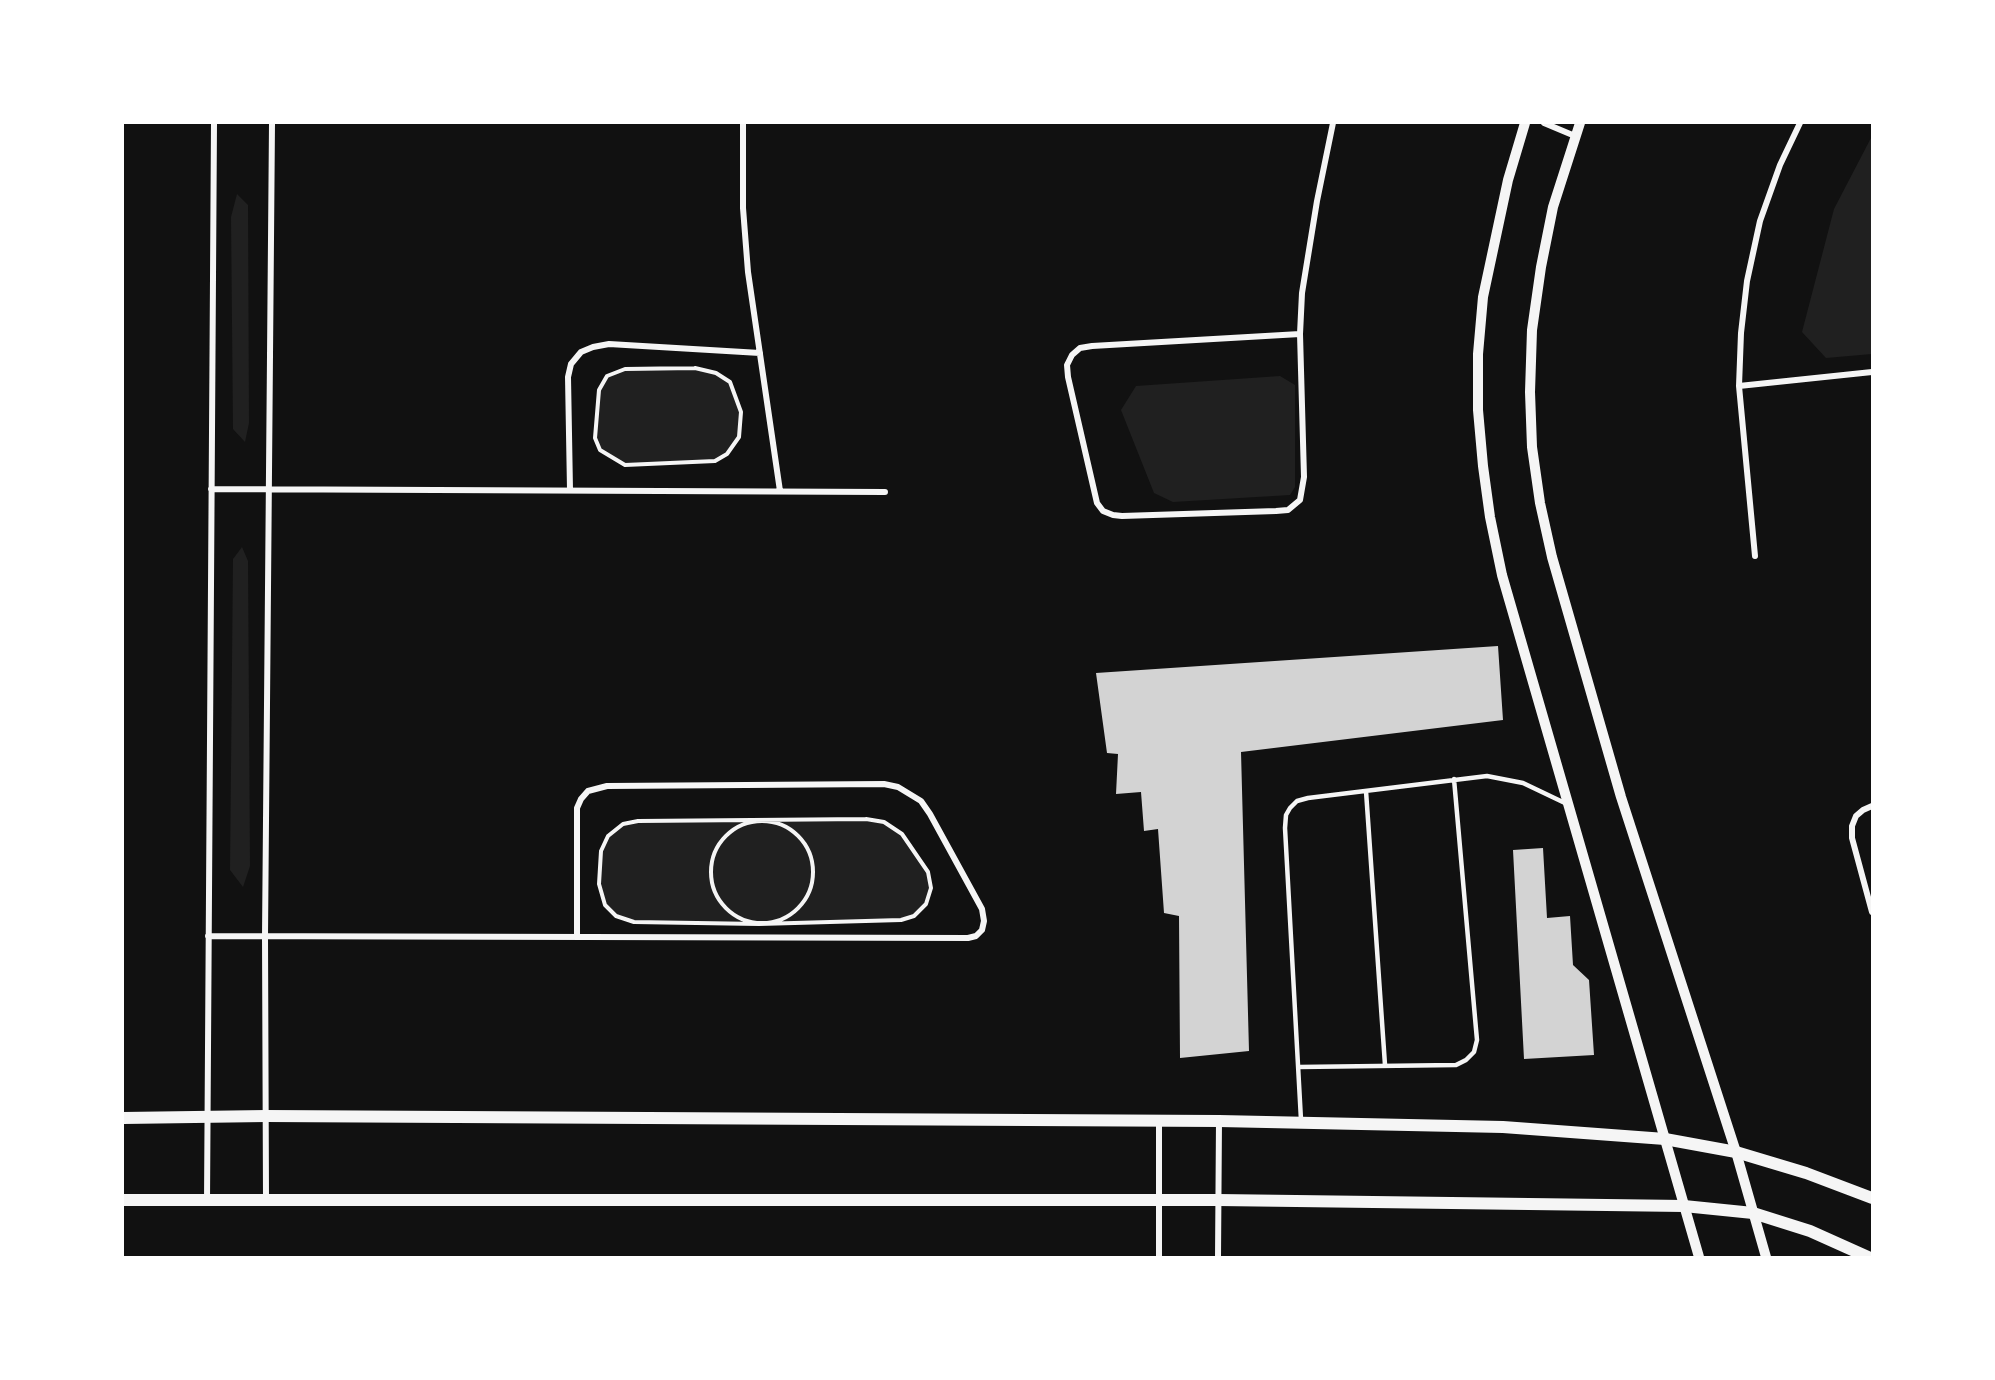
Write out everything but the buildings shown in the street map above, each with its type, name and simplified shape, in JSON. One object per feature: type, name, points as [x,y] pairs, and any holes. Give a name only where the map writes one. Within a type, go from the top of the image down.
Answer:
[{"type":"main road","points":[[123,1118],[266,1116],[1159,1120],[1503,1127],[1665,1139],[1736,1152],[1806,1173],[1872,1198]]},
{"type":"main road","points":[[123,1200],[1218,1200],[1684,1206],[1753,1213],[1810,1230],[1868,1257]]},
{"type":"street","points":[[207,1200],[214,123]]},
{"type":"street","points":[[266,1200],[265,936],[272,123]]},
{"type":"street","points":[[743,123],[746,251],[780,491]]},
{"type":"street","points":[[1300,334],[1092,346],[1080,348],[1071,355],[1067,365],[1068,377],[1097,503],[1103,511],[1122,516],[1276,511],[1288,510],[1300,500],[1304,477],[1300,334],[1307,254],[1333,123]]},
{"type":"street","points":[[1525,123],[1508,180],[1483,297],[1478,354],[1478,410],[1490,517],[1502,575],[1699,1257]]},
{"type":"street","points":[[1544,123],[1575,136]]},
{"type":"street","points":[[1580,123],[1553,207],[1532,330],[1530,392],[1532,447],[1540,503],[1552,557],[1621,797],[1736,1152],[1766,1257]]},
{"type":"street","points":[[1755,556],[1739,386],[1741,333],[1747,281],[1760,221],[1780,165],[1800,123]]},
{"type":"street","points":[[570,490],[568,377],[571,364],[581,352],[609,344],[760,353]]},
{"type":"street","points":[[1739,386],[1872,372]]},
{"type":"street","points":[[211,489],[885,492]]},
{"type":"street","points":[[208,936],[968,938],[976,936],[982,930],[984,921],[982,909],[930,814],[921,801],[898,786],[884,784],[607,786],[588,791],[577,808],[577,936]]},
{"type":"street","points":[[1872,806],[1856,816],[1852,826],[1852,838],[1872,912]]},
{"type":"street","points":[[1159,1120],[1159,1257]]},
{"type":"street","points":[[1218,1257],[1219,1121]]},
{"type":"lane","points":[[1302,1122],[1285,828],[1286,815],[1290,808],[1297,801],[1366,790],[1487,776],[1523,783],[1569,805]]},
{"type":"lane","points":[[1299,1066],[1456,1065],[1466,1060],[1474,1052],[1477,1040],[1454,779]]},
{"type":"lane","points":[[1366,790],[1385,1065]]},
{"type":"path","points":[[695,368],[716,373],[730,382],[741,412],[739,437],[727,454],[715,461],[625,465],[600,450],[595,438],[599,390],[607,376],[625,369],[695,368]]},
{"type":"path","points":[[867,819],[884,822],[902,834],[928,872],[931,888],[926,904],[914,916],[901,920],[759,924],[634,922],[616,916],[605,905],[600,884],[601,851],[608,836],[623,824],[638,821],[867,819]]},
{"type":"path","points":[[767,820],[785,825],[799,835],[809,850],[814,867],[812,885],[805,901],[792,914],[776,922],[759,924],[742,920],[718,899],[712,884],[711,868],[715,852],[723,838],[736,827],[767,820]]},
{"type":"shaded area","points":[[1872,136],[1872,354],[1826,358],[1802,332],[1834,209]]},
{"type":"shaded area","points":[[237,194],[248,205],[249,423],[245,442],[233,429],[231,217]]},
{"type":"shaded area","points":[[695,368],[716,373],[730,382],[741,412],[739,437],[727,454],[715,461],[625,465],[600,450],[595,438],[599,390],[607,376],[625,369]]},
{"type":"shaded area","points":[[1280,376],[1295,385],[1295,487],[1290,495],[1173,502],[1154,493],[1121,410],[1136,386]]},
{"type":"shaded area","points":[[242,547],[248,561],[250,866],[243,887],[230,870],[233,559]]},
{"type":"shaded area","points":[[866,819],[884,822],[902,834],[928,872],[931,888],[926,904],[914,916],[901,920],[759,924],[634,922],[616,916],[605,905],[599,884],[601,851],[608,836],[623,824],[638,821]]}]
